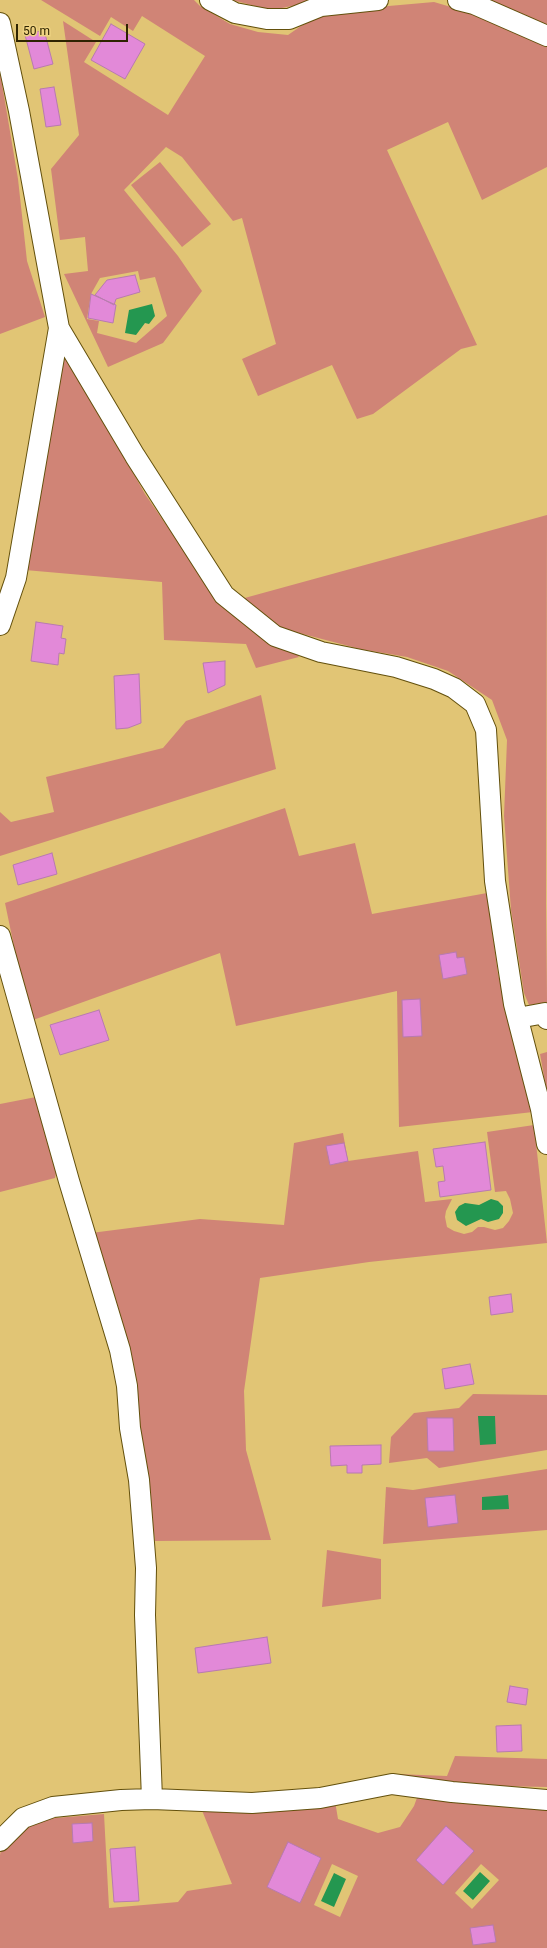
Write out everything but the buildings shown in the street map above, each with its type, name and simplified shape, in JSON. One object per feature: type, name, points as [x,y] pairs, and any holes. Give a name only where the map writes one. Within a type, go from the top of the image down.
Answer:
[{"type":"street","points":[[210,0],[235,13],[267,19],[288,18],[321,6],[378,0]]},
{"type":"street","points":[[458,0],[480,7],[547,36]]},
{"type":"street","points":[[0,23],[19,110],[59,328],[16,578],[0,625]]},
{"type":"street","points":[[59,328],[135,456],[224,595],[275,636],[321,652],[396,667],[434,679],[454,688],[475,704],[486,730],[495,880],[518,1018],[541,1109],[547,1144]]},
{"type":"street","points":[[0,936],[73,1195],[120,1350],[127,1386],[130,1428],[139,1480],[146,1568],[145,1615],[152,1799]]},
{"type":"street","points":[[518,1018],[545,1014],[547,1019]]},
{"type":"street","points":[[0,1841],[22,1818],[54,1807],[121,1800],[152,1799],[252,1802],[274,1801],[320,1798],[392,1784],[452,1792],[547,1800]]},
{"type":"shaded area","points":[[41,0],[194,0],[200,6],[230,24],[258,32],[288,35],[301,26],[332,11],[434,2],[478,15],[547,47],[547,167],[482,200],[448,122],[387,150],[477,345],[461,349],[373,414],[357,419],[332,365],[258,396],[242,359],[276,344],[242,218],[233,221],[182,157],[166,147],[124,190],[178,256],[202,291],[163,343],[108,367],[64,274],[88,271],[85,237],[60,240],[51,169],[79,135],[63,21],[96,42],[84,62],[168,115],[205,56],[142,16],[133,31],[111,17],[100,36]],"holes":[[[138,271],[140,280],[155,277],[167,316],[136,343],[97,333],[99,321],[87,319],[91,294],[100,278]]]},
{"type":"shaded area","points":[[232,0],[322,0],[282,8],[263,8]]},
{"type":"shaded area","points":[[489,0],[547,0],[547,28]]},
{"type":"shaded area","points":[[0,72],[18,179],[27,261],[45,317],[0,334]]},
{"type":"shaded area","points":[[160,162],[211,224],[182,247],[131,185]]},
{"type":"shaded area","points":[[152,304],[155,316],[149,324],[145,323],[136,335],[125,333],[129,310]]},
{"type":"shaded area","points":[[68,357],[145,494],[217,599],[294,651],[299,657],[256,668],[246,644],[164,640],[162,582],[25,570],[62,360]]},
{"type":"shaded area","points":[[547,515],[547,1002],[529,1005],[524,993],[511,910],[504,816],[507,740],[492,700],[448,671],[407,657],[360,649],[280,628],[241,599]]},
{"type":"shaded area","points":[[261,695],[276,769],[0,856],[0,812],[11,822],[54,812],[46,777],[163,748],[186,721]]},
{"type":"shaded area","points":[[285,808],[299,856],[355,843],[372,914],[487,893],[498,974],[533,1112],[399,1127],[397,991],[236,1026],[220,953],[33,1020],[16,956],[5,903]]},
{"type":"shaded area","points":[[547,1052],[547,1093],[540,1054]]},
{"type":"shaded area","points":[[36,1097],[58,1164],[55,1178],[0,1192],[0,1104]]},
{"type":"shaded area","points":[[534,1125],[547,1243],[369,1262],[260,1278],[244,1391],[246,1450],[271,1540],[155,1541],[149,1493],[91,1233],[200,1219],[284,1225],[294,1143],[343,1133],[348,1161],[418,1151],[425,1202],[452,1199],[446,1211],[445,1217],[447,1227],[464,1234],[472,1232],[478,1227],[495,1230],[503,1228],[513,1213],[510,1199],[506,1191],[495,1192],[487,1132]]},
{"type":"shaded area","points":[[491,1199],[498,1201],[503,1206],[503,1213],[499,1219],[488,1222],[481,1219],[466,1226],[457,1220],[455,1212],[459,1206],[465,1203],[479,1205]]},
{"type":"shaded area","points":[[473,1394],[547,1395],[547,1450],[439,1468],[427,1458],[389,1463],[391,1437],[414,1413],[459,1408]]},
{"type":"shaded area","points":[[478,1416],[495,1416],[496,1444],[480,1445]]},
{"type":"shaded area","points":[[547,1469],[547,1530],[383,1544],[386,1487],[413,1490]]},
{"type":"shaded area","points":[[508,1495],[509,1509],[482,1510],[482,1497]]},
{"type":"shaded area","points":[[327,1550],[381,1559],[381,1599],[322,1607]]},
{"type":"shaded area","points":[[455,1756],[547,1759],[547,1787],[446,1785],[396,1778],[396,1774],[447,1776]]},
{"type":"shaded area","points":[[418,1795],[547,1809],[547,1948],[0,1948],[0,1855],[2,1845],[31,1820],[104,1814],[109,1908],[178,1902],[187,1891],[232,1884],[201,1808],[335,1801],[338,1819],[378,1833],[400,1827],[414,1806]],"holes":[[[332,1864],[358,1876],[340,1917],[314,1905]],[[481,1864],[499,1880],[472,1909],[455,1893]]]},
{"type":"shaded area","points":[[480,1872],[490,1881],[473,1900],[463,1891]]},
{"type":"shaded area","points":[[334,1873],[346,1879],[334,1907],[321,1901]]}]
